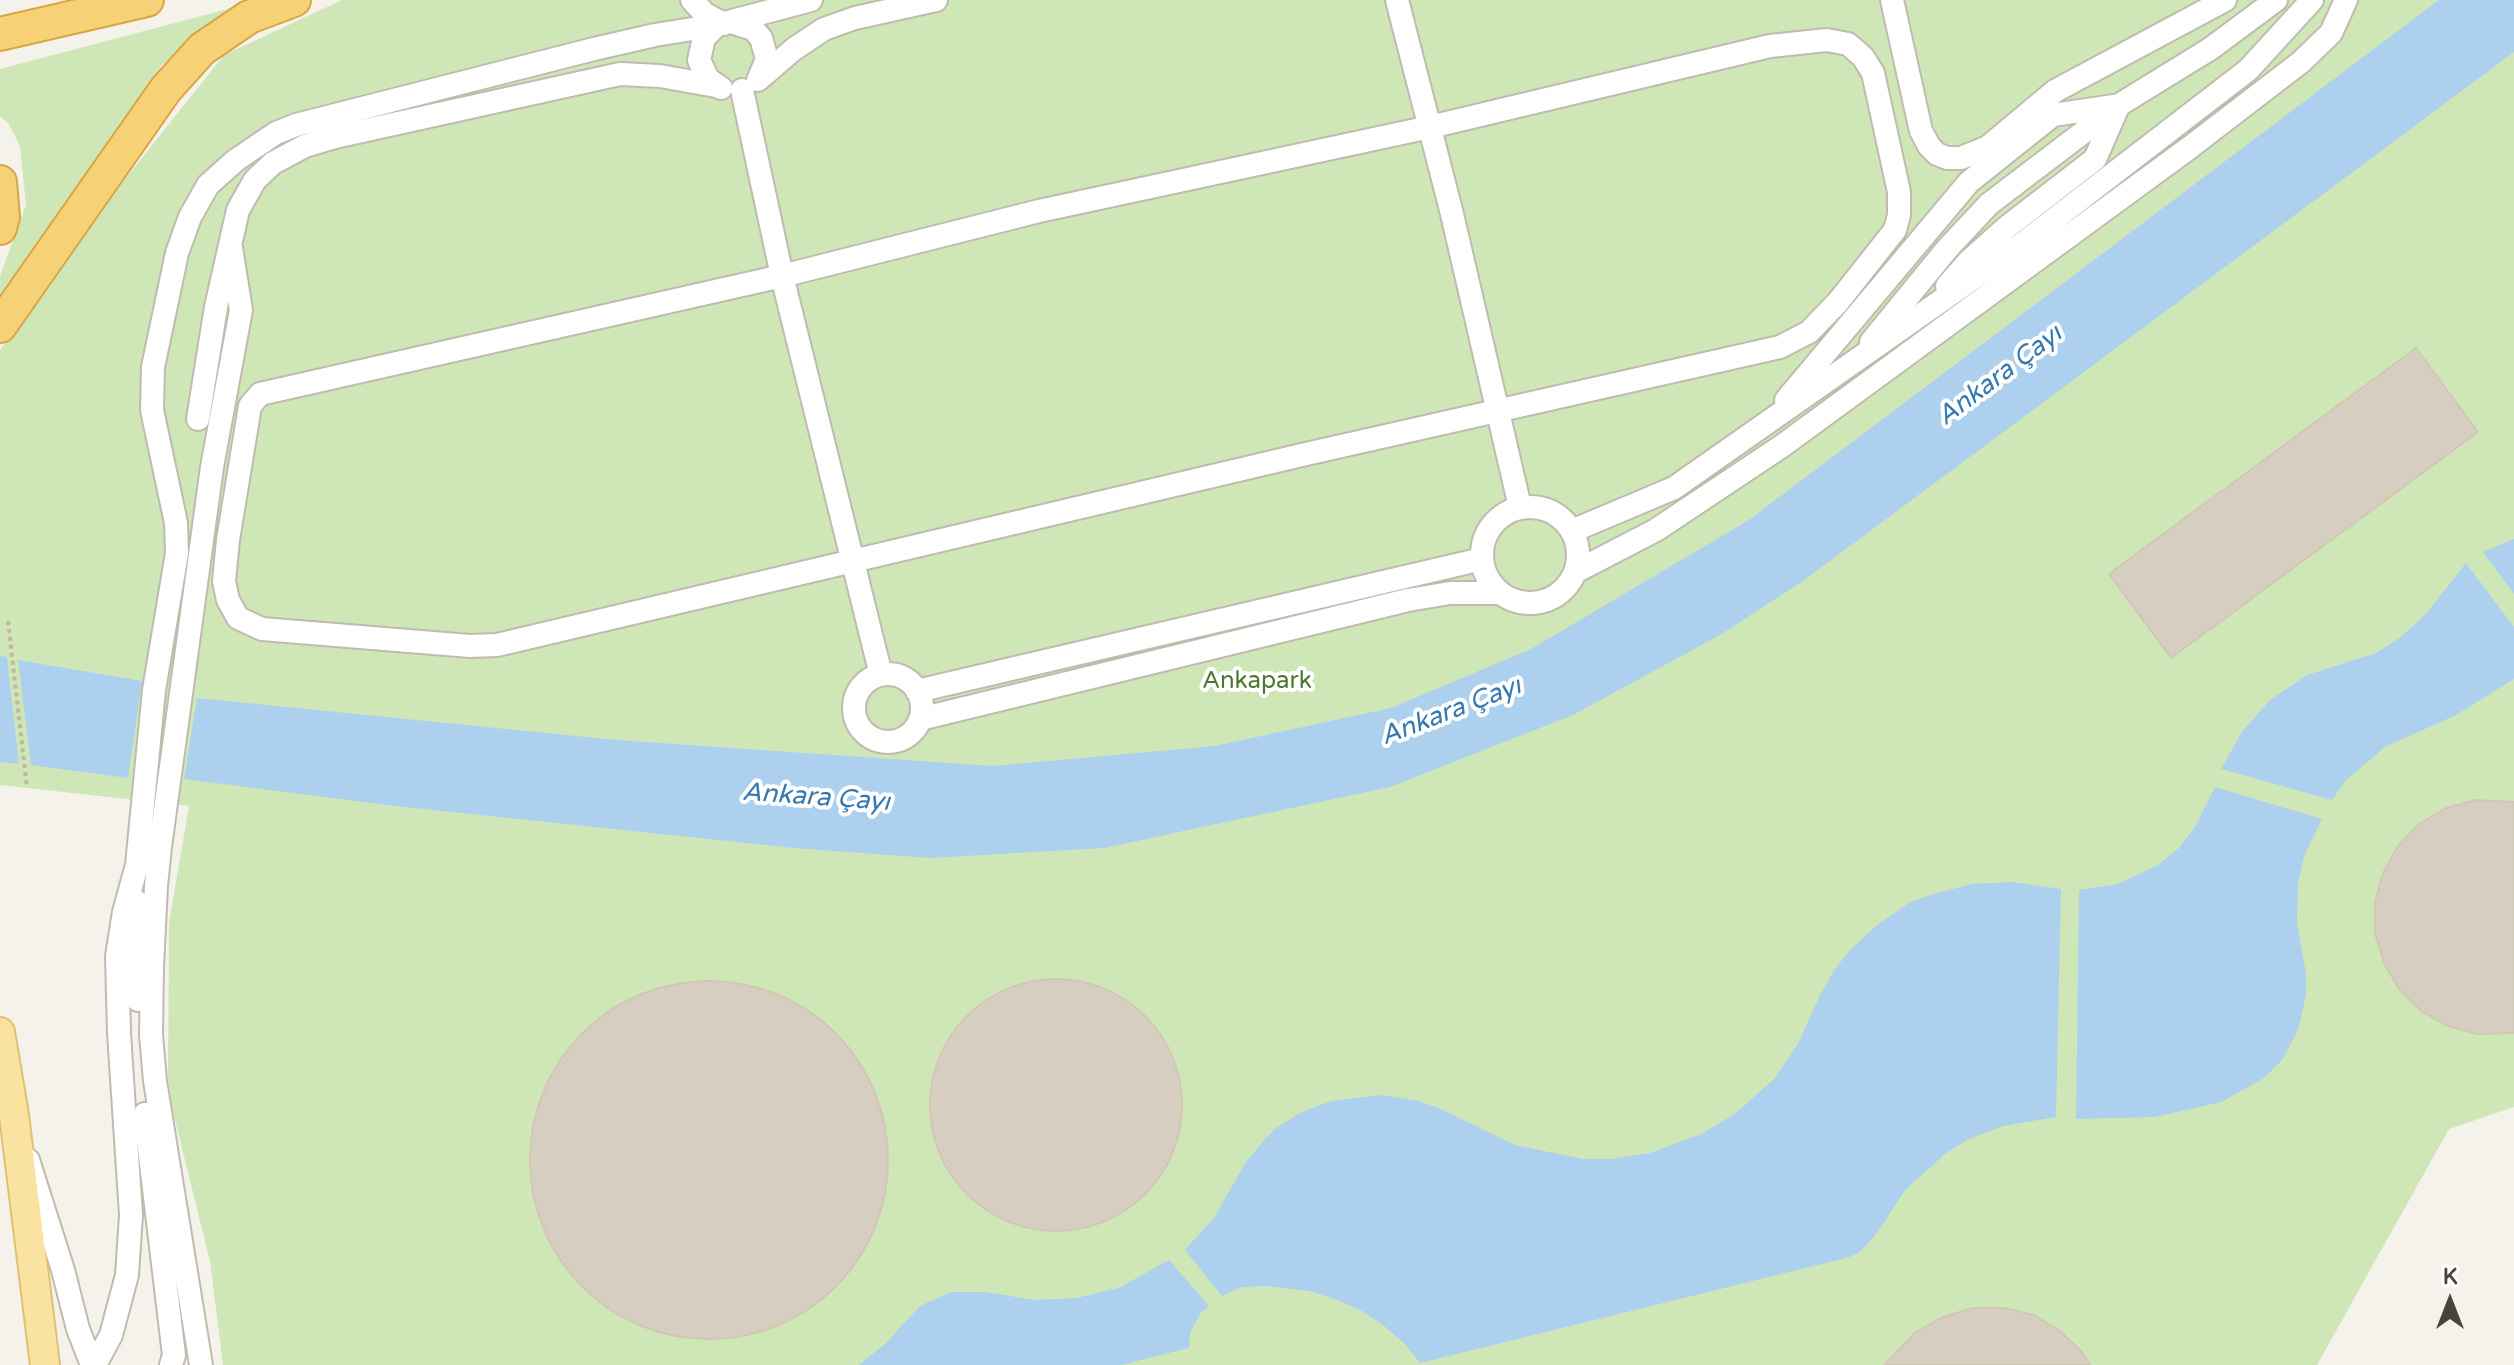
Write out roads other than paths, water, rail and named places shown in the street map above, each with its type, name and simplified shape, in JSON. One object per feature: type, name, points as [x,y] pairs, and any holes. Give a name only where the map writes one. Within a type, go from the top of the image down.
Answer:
[{"type":"highway","points":[[0,34],[147,0]]},
{"type":"highway","points":[[0,326],[175,79],[202,49],[249,17],[294,0]]},
{"type":"highway","points":[[0,182],[3,217],[0,228]]},
{"type":"main road","points":[[0,1032],[14,1115],[45,1365]]},
{"type":"lane","points":[[692,0],[705,14],[724,24],[753,29],[761,38],[767,59],[750,85],[782,276],[881,675]]},
{"type":"lane","points":[[171,1365],[174,1355],[140,1070],[137,865],[154,690],[177,553],[176,523],[152,410],[153,367],[177,253],[190,217],[208,185],[236,160],[276,133],[296,125],[594,49],[724,24],[811,0]]},
{"type":"lane","points":[[212,467],[198,419],[216,307],[238,210],[255,180],[273,163],[305,146],[620,74],[660,76],[727,90],[750,85],[824,29],[855,18],[936,0]]},
{"type":"lane","points":[[1397,0],[1520,507]]},
{"type":"lane","points":[[1892,0],[1921,131],[1929,146],[1947,158],[1961,158],[1988,147],[2055,91],[2225,0]]},
{"type":"lane","points":[[1856,360],[1947,249],[1989,204],[2119,105],[2210,49],[2276,0]]},
{"type":"lane","points":[[1572,531],[1674,488],[2022,244],[2248,70],[2312,0]]},
{"type":"lane","points":[[1575,572],[1656,530],[1782,446],[2189,148],[2301,62],[2331,33],[2346,0]]},
{"type":"lane","points":[[716,86],[702,70],[699,60],[704,38],[724,24]]},
{"type":"lane","points":[[1827,40],[1848,44],[1863,57],[1873,73],[1899,192],[1899,215],[1895,230],[1838,302],[1809,332],[1780,347],[1306,454],[853,563],[497,645],[470,646],[262,629],[238,618],[228,600],[224,581],[228,540],[250,406],[260,394],[782,276],[1039,211],[1430,127],[1755,50],[1827,40]]},
{"type":"lane","points":[[1764,426],[1969,182],[2053,115],[2119,105]]},
{"type":"lane","points":[[1923,313],[1969,261],[2095,159],[2119,105]]},
{"type":"lane","points":[[1807,395],[1935,241],[1980,193],[2088,110]]},
{"type":"lane","points":[[1890,337],[1957,255],[1997,216],[2107,132]]},
{"type":"lane","points":[[205,443],[229,309],[231,248]]},
{"type":"lane","points":[[201,1365],[164,1147],[151,1035],[156,886],[212,467],[241,310],[231,248]]},
{"type":"lane","points":[[1520,507],[1540,507],[1555,513],[1572,531],[1579,552],[1575,572],[1559,594],[1545,601],[1529,604],[1514,601],[1500,593],[1489,581],[1482,559],[1486,534],[1495,521],[1520,507]]},
{"type":"lane","points":[[917,691],[1482,559]]},
{"type":"lane","points":[[920,719],[1408,600],[1450,593],[1500,593]]},
{"type":"lane","points":[[881,675],[903,677],[917,691],[922,704],[920,719],[911,734],[890,743],[869,737],[860,729],[854,708],[861,687],[881,675]]},
{"type":"lane","points":[[93,1365],[111,1335],[127,1275],[131,1215],[117,956],[124,912],[137,865]]},
{"type":"lane","points":[[14,1115],[63,1270],[78,1329],[93,1365]]},
{"type":"water","name":"Ankara Çayı","points":[[2439,0],[2514,0],[2514,52],[1803,581],[1720,635],[1573,715],[1390,787],[1104,848],[930,858],[794,848],[395,806],[184,779],[197,698],[616,740],[993,766],[1215,746],[1391,708],[1531,649],[1749,520]]},
{"type":"water","points":[[2514,539],[2514,594],[2483,552]]},
{"type":"water","points":[[2466,563],[2514,627],[2514,679],[2456,715],[2385,747],[2346,780],[2332,800],[2221,769],[2242,732],[2270,700],[2307,675],[2376,653],[2401,637],[2427,613]]},
{"type":"water","points":[[0,656],[7,657],[19,764],[0,762]]},
{"type":"water","points":[[18,660],[142,681],[128,778],[31,765]]},
{"type":"water","points":[[2215,787],[2322,819],[2304,856],[2298,883],[2297,922],[2306,974],[2306,995],[2298,1030],[2282,1060],[2264,1078],[2221,1102],[2155,1117],[2076,1119],[2079,890],[2118,884],[2158,865],[2179,848],[2195,827]]},
{"type":"water","points":[[2011,882],[2061,889],[2056,1117],[2003,1126],[1969,1139],[1946,1153],[1905,1190],[1877,1233],[1862,1250],[1850,1257],[1420,1363],[1405,1344],[1383,1325],[1335,1299],[1309,1291],[1267,1286],[1242,1287],[1222,1296],[1185,1250],[1214,1218],[1246,1162],[1265,1139],[1300,1113],[1331,1101],[1381,1095],[1419,1101],[1515,1145],[1583,1159],[1610,1159],[1650,1153],[1701,1134],[1735,1114],[1775,1078],[1798,1044],[1835,969],[1876,926],[1910,902],[1934,894],[1972,884]]},
{"type":"water","points":[[1169,1260],[1209,1306],[1201,1312],[1190,1333],[1189,1348],[1121,1365],[859,1365],[885,1344],[920,1306],[951,1292],[985,1292],[1035,1300],[1076,1298],[1119,1288]]},
{"type":"park label","name":"Ankapark","points":[[1257,682]]}]
